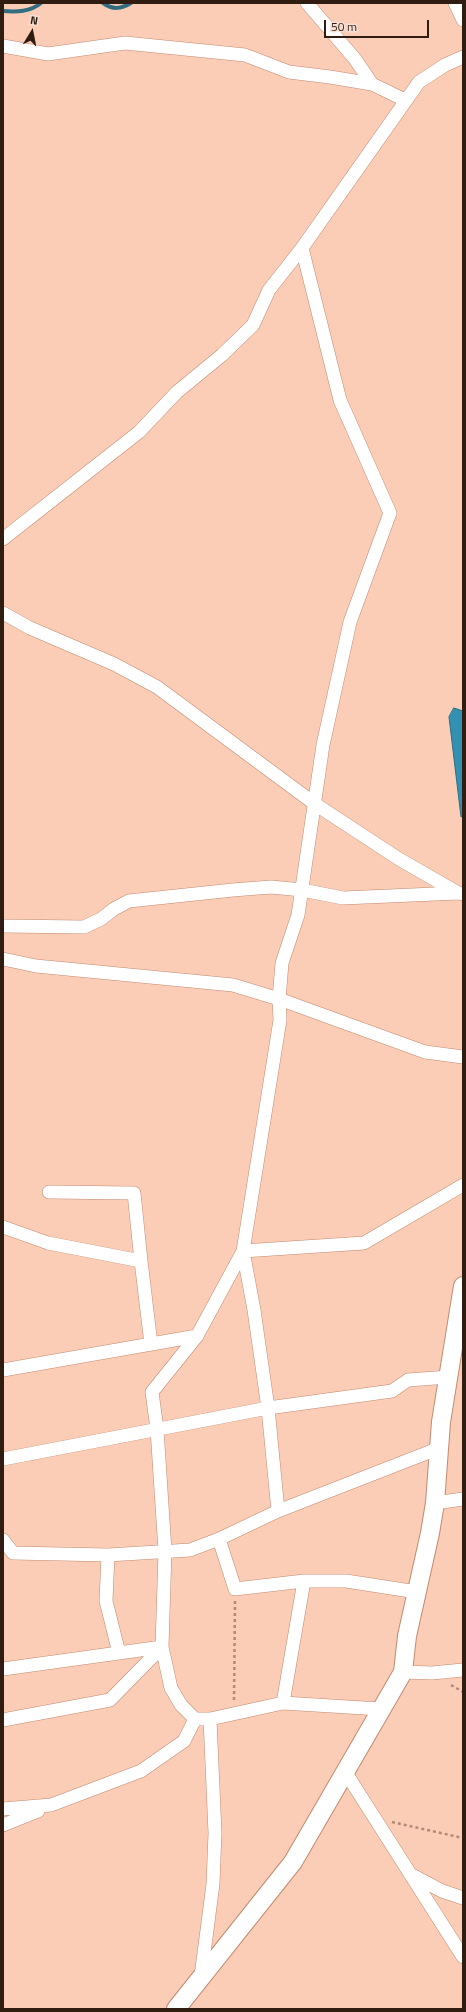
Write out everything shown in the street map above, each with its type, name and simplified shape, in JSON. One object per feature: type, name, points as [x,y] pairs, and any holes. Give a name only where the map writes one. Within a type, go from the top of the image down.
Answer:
[{"type":"street","points":[[306,3],[355,58],[372,84]]},
{"type":"street","points":[[455,3],[463,20]]},
{"type":"street","points":[[3,46],[48,54],[125,43],[245,55],[289,72],[372,84],[405,100]]},
{"type":"street","points":[[3,539],[139,432],[177,392],[222,355],[252,325],[269,290],[302,248],[419,82],[445,65],[463,57]]},
{"type":"street","points":[[278,1511],[268,1408],[254,1310],[243,1251],[280,1020],[279,999],[282,963],[298,915],[323,746],[350,622],[390,513],[340,400],[302,248]]},
{"type":"street","points":[[3,613],[30,628],[114,664],[157,688],[315,804],[400,859],[461,893]]},
{"type":"street","points":[[3,926],[84,927],[101,920],[114,909],[129,901],[162,896],[270,887],[302,890],[343,898],[461,893]]},
{"type":"street","points":[[3,959],[36,966],[233,985],[279,999],[424,1052],[463,1057]]},
{"type":"street","points":[[243,1251],[364,1243],[463,1185]]},
{"type":"street","points":[[49,1192],[134,1192],[151,1344]]},
{"type":"street","points":[[3,1227],[48,1243],[141,1261]]},
{"type":"street","points":[[243,1251],[196,1336],[152,1392],[157,1429],[165,1552],[162,1646],[171,1688],[181,1705],[195,1719],[210,1719],[234,1712],[283,1703],[380,1709]]},
{"type":"street","points":[[180,2006],[293,1862],[346,1773],[380,1709],[403,1672],[408,1636],[435,1503],[437,1449],[449,1377],[458,1350],[463,1286]]},
{"type":"street","points":[[3,1370],[196,1336]]},
{"type":"street","points":[[3,1459],[268,1408],[392,1390],[408,1380],[449,1377]]},
{"type":"street","points":[[3,1540],[13,1553],[108,1555],[190,1550],[219,1539],[278,1511],[437,1449]]},
{"type":"street","points":[[435,1503],[463,1499]]},
{"type":"street","points":[[219,1539],[235,1589],[304,1581],[346,1581],[417,1592]]},
{"type":"street","points":[[108,1555],[106,1601],[119,1652]]},
{"type":"street","points":[[283,1703],[304,1581]]},
{"type":"street","points":[[3,1669],[162,1646]]},
{"type":"street","points":[[3,1720],[110,1700],[162,1646]]},
{"type":"street","points":[[403,1672],[432,1673],[463,1670]]},
{"type":"street","points":[[3,1825],[141,1772],[184,1741],[195,1719]]},
{"type":"street","points":[[201,1978],[213,1884],[215,1833],[210,1719]]},
{"type":"street","points":[[346,1773],[463,1957]]},
{"type":"street","points":[[3,1809],[51,1806]]},
{"type":"street","points":[[410,1874],[442,1890],[463,1898]]},
{"type":"path","points":[[234,1712],[235,1589]]},
{"type":"path","points":[[374,1817],[463,1838]]},
{"type":"water","points":[[454,708],[463,711],[463,816],[461,817],[449,717]]},
{"type":"waterway","points":[[3,11],[23,11],[41,3]]},
{"type":"waterway","points":[[103,3],[114,8],[124,7],[131,3]]}]
